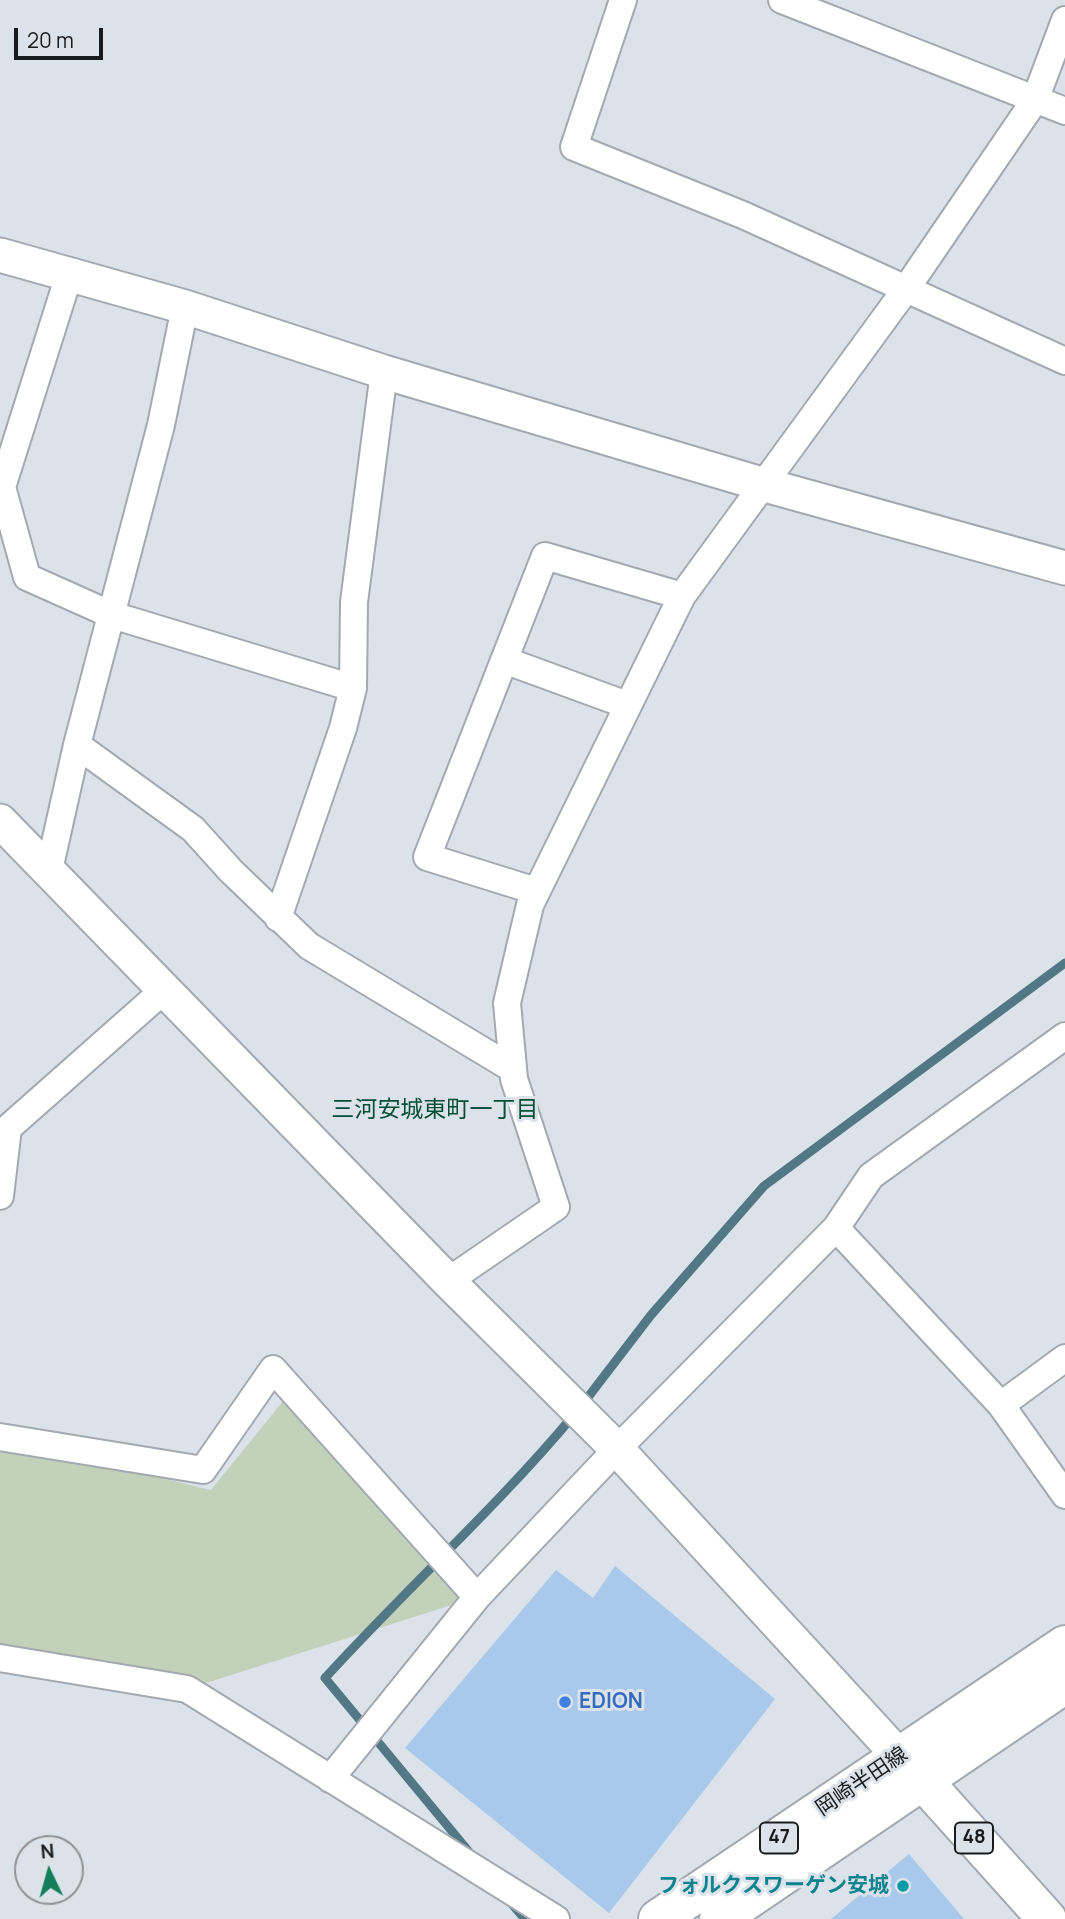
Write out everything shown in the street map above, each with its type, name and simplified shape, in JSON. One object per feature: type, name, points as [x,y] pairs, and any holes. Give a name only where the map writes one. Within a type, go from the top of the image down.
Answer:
[{"type":"main road","name":"岡崎半田線","points":[[719,1919],[1065,1645]]},
{"type":"main road","name":"岡崎半田線","points":[[658,1919],[911,1768],[1065,1684]]},
{"type":"main road","name":"48","points":[[911,1768],[1047,1919]]},
{"type":"street","points":[[623,0],[574,147],[743,215],[1065,361]]},
{"type":"street","points":[[782,0],[1065,111]]},
{"type":"street","points":[[448,1281],[556,1207],[514,1079],[507,1003],[530,905],[626,705],[682,596],[906,289],[1035,100],[1065,20]]},
{"type":"street","points":[[0,255],[185,307],[384,372],[765,485],[1065,568]]},
{"type":"street","points":[[69,275],[2,486],[27,577],[112,615],[353,688]]},
{"type":"street","points":[[49,870],[77,745],[162,425],[185,307]]},
{"type":"street","points":[[278,918],[343,728],[353,688],[354,602],[384,372]]},
{"type":"street","points":[[536,891],[427,857],[545,556],[682,596]]},
{"type":"street","points":[[504,660],[626,705]]},
{"type":"street","points":[[77,745],[193,829],[309,947],[513,1069]]},
{"type":"street","points":[[0,821],[448,1281],[617,1449],[911,1768]]},
{"type":"street","points":[[0,1196],[4,1125],[164,990]]},
{"type":"street","points":[[330,1779],[477,1597],[617,1449],[836,1228],[872,1176],[1065,1036]]},
{"type":"street","points":[[836,1228],[1002,1405],[1065,1495]]},
{"type":"street","points":[[1002,1405],[1065,1358]]},
{"type":"street","points":[[0,1437],[203,1470],[273,1369],[477,1597]]},
{"type":"street","points":[[0,1658],[187,1689],[556,1919]]},
{"type":"green space","points":[[292,1390],[477,1597],[187,1689],[0,1658],[0,1438],[211,1490]]},
{"type":"building","points":[[615,1566],[775,1699],[609,1913],[405,1748],[556,1570],[593,1598]]},
{"type":"building","name":"フォルクスワーゲン安城","points":[[909,1854],[964,1919],[831,1919]]},
{"type":"waterway","points":[[582,1405],[651,1315],[764,1186],[1065,963]]},
{"type":"waterway","points":[[470,1853],[325,1678],[513,1483],[573,1416]]},
{"type":"waterway","points":[[512,1904],[525,1919]]},
{"type":"place","name":"EDION","points":[[565,1702]]},
{"type":"place","name":"フォルクスワーゲン安城","points":[[903,1886]]},
{"type":"district","name":"三河安城東町一丁目","points":[[435,1111]]}]
